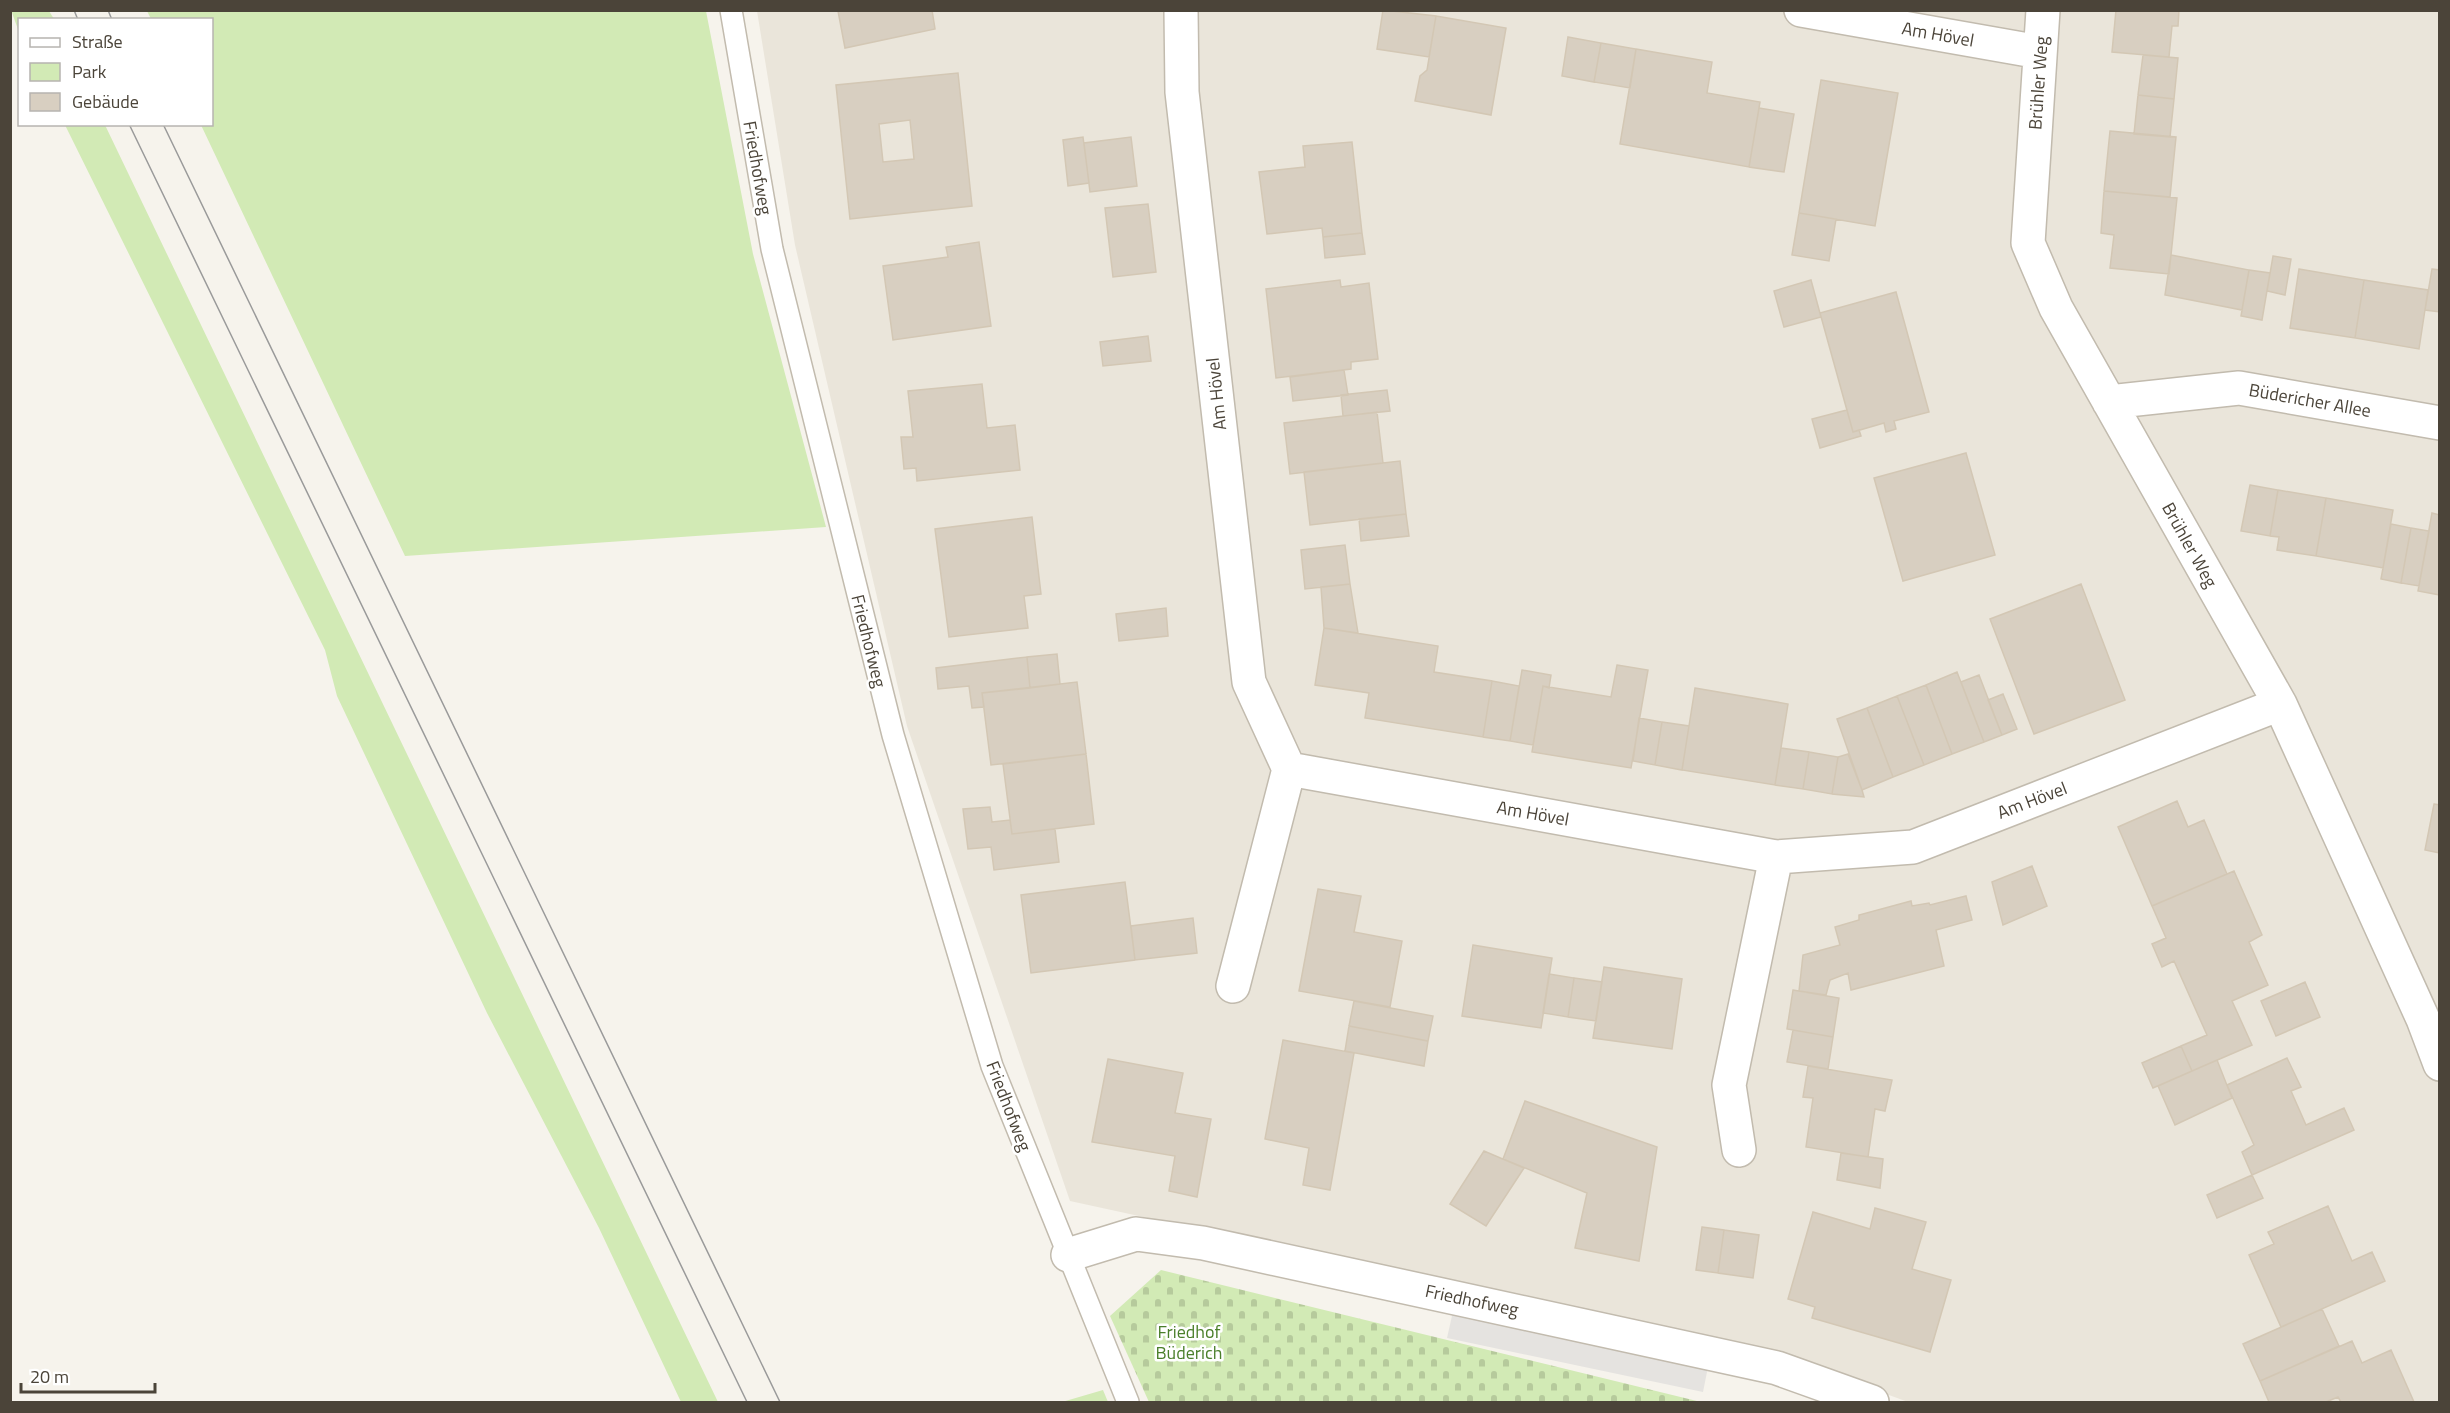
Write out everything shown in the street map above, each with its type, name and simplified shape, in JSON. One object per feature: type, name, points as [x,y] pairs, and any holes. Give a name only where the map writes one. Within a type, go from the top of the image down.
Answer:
[{"type":"street","name":"Am Hövel","points":[[1181,10],[1182,92],[1249,682],[1289,769],[1776,857],[1913,847],[2280,704]]},
{"type":"street","name":"Am Hövel","points":[[1801,10],[2040,52]]},
{"type":"street","name":"Brühler Weg","points":[[2043,10],[2028,243],[2056,308],[2280,704],[2423,1019],[2439,1064]]},
{"type":"street","name":"Büdericher Allee","points":[[2109,402],[2239,388],[2439,423]]},
{"type":"street","points":[[1233,986],[1289,769]]},
{"type":"street","points":[[1739,1150],[1729,1085],[1776,857]]},
{"type":"street","name":"Friedhofweg","points":[[1068,1255],[1136,1233],[1203,1243],[1777,1368],[1872,1402]]},
{"type":"lane","name":"Friedhofweg","points":[[732,10],[772,249],[893,735],[992,1066],[1128,1402]]},
{"type":"shaded area","points":[[757,11],[2439,11],[2439,1402],[1908,1402],[1783,1356],[1070,1201],[907,726],[795,245]]},
{"type":"shaded area","points":[[1454,1307],[1709,1362],[1703,1392],[1447,1338]]},
{"type":"green space","points":[[11,10],[49,11],[53,18],[18,18],[18,29]]},
{"type":"green space","points":[[147,11],[706,11],[753,254],[826,527],[405,556],[201,126],[213,126],[213,18],[150,18]]},
{"type":"green space","points":[[65,126],[105,126],[718,1402],[681,1402],[599,1228],[487,1013],[337,696],[325,650]]},
{"type":"green space","name":"Friedhof Büderich","points":[[1161,1270],[1701,1402],[1149,1402],[1110,1316]]},
{"type":"green space","points":[[1103,1390],[1108,1402],[1062,1402]]},
{"type":"building","points":[[932,10],[935,29],[845,48],[838,11]]},
{"type":"building","points":[[1383,10],[1436,16],[1429,57],[1377,49]]},
{"type":"building","points":[[2116,10],[2179,10],[2178,26],[2172,26],[2169,57],[2112,52]]},
{"type":"building","points":[[1436,16],[1506,28],[1491,115],[1415,101],[1420,76],[1427,70]]},
{"type":"building","points":[[1568,37],[1601,43],[1594,82],[1562,76]]},
{"type":"building","points":[[1601,43],[1636,49],[1630,88],[1594,82]]},
{"type":"building","points":[[1636,49],[1712,62],[1707,93],[1760,102],[1749,167],[1620,144]]},
{"type":"building","points":[[2143,55],[2178,58],[2174,99],[2138,95]]},
{"type":"building","points":[[958,73],[972,206],[850,219],[836,85]],"holes":[[[910,120],[914,159],[883,162],[879,124]]]},
{"type":"building","points":[[1821,80],[1898,93],[1875,226],[1799,213]]},
{"type":"building","points":[[2138,95],[2174,99],[2170,137],[2134,134]]},
{"type":"building","points":[[1759,108],[1794,114],[1784,172],[1749,167]]},
{"type":"building","points":[[2110,131],[2176,137],[2170,197],[2104,191]]},
{"type":"building","points":[[1083,137],[1089,183],[1068,186],[1063,140]]},
{"type":"building","points":[[1131,137],[1137,186],[1090,192],[1084,143]]},
{"type":"building","points":[[1352,142],[1362,233],[1323,237],[1322,228],[1267,234],[1259,172],[1305,167],[1303,146]]},
{"type":"building","points":[[2104,191],[2177,198],[2169,274],[2110,268],[2114,235],[2101,233]]},
{"type":"building","points":[[1148,204],[1156,272],[1113,277],[1105,208]]},
{"type":"building","points":[[1799,213],[1836,219],[1829,261],[1792,255]]},
{"type":"building","points":[[1362,233],[1365,254],[1325,258],[1323,237]]},
{"type":"building","points":[[979,242],[991,326],[893,340],[883,266],[948,257],[946,247]]},
{"type":"building","points":[[2171,255],[2249,270],[2242,310],[2165,295]]},
{"type":"building","points":[[2273,256],[2291,259],[2285,295],[2267,291]]},
{"type":"building","points":[[2299,269],[2364,280],[2355,338],[2290,328]]},
{"type":"building","points":[[2432,269],[2440,270],[2440,312],[2425,310]]},
{"type":"building","points":[[2249,270],[2270,273],[2262,320],[2241,316]]},
{"type":"building","points":[[1340,280],[1341,287],[1369,283],[1378,359],[1351,362],[1351,369],[1276,378],[1266,289]]},
{"type":"building","points":[[1811,280],[1821,317],[1784,327],[1774,291]]},
{"type":"building","points":[[2364,280],[2428,290],[2419,349],[2355,338]]},
{"type":"building","points":[[1896,292],[1929,412],[1894,421],[1896,429],[1886,432],[1884,423],[1853,432],[1820,313]]},
{"type":"building","points":[[1148,336],[1151,361],[1103,366],[1100,342]]},
{"type":"building","points":[[1344,370],[1348,395],[1293,401],[1290,377]]},
{"type":"building","points":[[982,384],[987,428],[1015,425],[1020,470],[917,481],[916,468],[904,469],[901,437],[913,437],[908,391]]},
{"type":"building","points":[[1387,390],[1390,411],[1343,416],[1341,395]]},
{"type":"building","points":[[1847,410],[1853,432],[1859,430],[1861,436],[1820,448],[1812,419]]},
{"type":"building","points":[[1377,412],[1383,463],[1290,474],[1284,423]]},
{"type":"building","points":[[1966,453],[1995,555],[1903,581],[1874,478]]},
{"type":"building","points":[[1400,461],[1406,514],[1310,525],[1304,472]]},
{"type":"building","points":[[2250,485],[2278,490],[2270,536],[2241,531]]},
{"type":"building","points":[[2278,490],[2326,498],[2316,556],[2277,550],[2279,537],[2270,536]]},
{"type":"building","points":[[2326,498],[2393,510],[2383,568],[2316,556]]},
{"type":"building","points":[[2432,513],[2440,515],[2440,595],[2418,591]]},
{"type":"building","points":[[1406,514],[1409,536],[1361,541],[1359,519]]},
{"type":"building","points":[[1032,517],[1041,594],[1024,596],[1028,628],[949,637],[935,529]]},
{"type":"building","points":[[2391,524],[2411,528],[2401,583],[2381,579]]},
{"type":"building","points":[[2411,528],[2429,531],[2419,586],[2401,583]]},
{"type":"building","points":[[1345,545],[1350,584],[1305,589],[1301,550]]},
{"type":"building","points":[[1350,584],[1358,633],[1324,628],[1321,587]]},
{"type":"building","points":[[2081,584],[2125,700],[2034,734],[1990,619]]},
{"type":"building","points":[[1166,608],[1168,636],[1119,641],[1116,614]]},
{"type":"building","points":[[1324,628],[1438,646],[1434,672],[1492,681],[1483,737],[1365,718],[1369,693],[1315,685]]},
{"type":"building","points":[[1057,654],[1060,684],[1030,688],[1027,657]]},
{"type":"building","points":[[1027,657],[1030,688],[982,693],[984,707],[972,708],[969,686],[938,689],[936,668]]},
{"type":"building","points":[[1617,665],[1648,670],[1631,768],[1532,752],[1543,686],[1611,697]]},
{"type":"building","points":[[1522,670],[1551,675],[1549,688],[1543,686],[1533,745],[1510,741]]},
{"type":"building","points":[[1957,672],[1984,742],[1952,754],[1926,685]]},
{"type":"building","points":[[1979,675],[2002,735],[1984,742],[1961,682]]},
{"type":"building","points":[[1492,681],[1519,686],[1510,741],[1483,737]]},
{"type":"building","points":[[1077,682],[1086,754],[991,765],[982,693]]},
{"type":"building","points":[[1926,685],[1952,754],[1924,765],[1897,696]]},
{"type":"building","points":[[1695,688],[1788,704],[1775,785],[1682,770]]},
{"type":"building","points":[[2003,694],[2017,729],[2002,735],[1988,700]]},
{"type":"building","points":[[1897,696],[1924,765],[1893,777],[1867,708]]},
{"type":"building","points":[[1867,708],[1893,777],[1862,790],[1837,719]]},
{"type":"building","points":[[1639,718],[1662,722],[1655,765],[1633,761]]},
{"type":"building","points":[[1662,722],[1689,726],[1682,770],[1655,765]]},
{"type":"building","points":[[1781,748],[1809,752],[1803,789],[1775,785]]},
{"type":"building","points":[[1809,752],[1838,757],[1832,794],[1803,789]]},
{"type":"building","points":[[1086,754],[1094,824],[1012,834],[1003,764]]},
{"type":"building","points":[[1848,754],[1864,797],[1832,794],[1838,757]]},
{"type":"building","points":[[2177,801],[2188,827],[2204,820],[2227,874],[2152,906],[2118,827]]},
{"type":"building","points":[[2434,804],[2440,805],[2440,853],[2425,850]]},
{"type":"building","points":[[990,807],[992,822],[1010,820],[1012,834],[1055,829],[1059,862],[994,870],[991,847],[968,849],[963,809]]},
{"type":"building","points":[[2032,866],[2047,906],[2003,925],[1992,882]]},
{"type":"building","points":[[2234,871],[2262,935],[2249,942],[2268,985],[2232,1001],[2252,1045],[2192,1071],[2181,1046],[2207,1035],[2174,961],[2162,967],[2152,944],[2166,938],[2152,906]]},
{"type":"building","points":[[1125,882],[1135,960],[1031,973],[1021,895]]},
{"type":"building","points":[[1318,889],[1361,896],[1354,932],[1402,941],[1390,1007],[1299,991]]},
{"type":"building","points":[[1966,896],[1972,920],[1936,930],[1944,966],[1851,990],[1848,973],[1830,980],[1826,995],[1799,991],[1803,955],[1840,945],[1835,927],[1859,920],[1859,915],[1911,901],[1912,906],[1929,903],[1930,905]]},
{"type":"building","points":[[1193,918],[1197,953],[1135,960],[1131,926]]},
{"type":"building","points":[[1473,945],[1552,958],[1541,1028],[1462,1016]]},
{"type":"building","points":[[1604,967],[1682,979],[1672,1049],[1593,1038]]},
{"type":"building","points":[[1549,974],[1574,978],[1568,1017],[1543,1013]]},
{"type":"building","points":[[1574,978],[1602,982],[1596,1021],[1568,1017]]},
{"type":"building","points":[[2305,982],[2320,1017],[2276,1036],[2261,1001]]},
{"type":"building","points":[[1793,990],[1839,998],[1833,1037],[1787,1029]]},
{"type":"building","points":[[1354,1001],[1433,1016],[1428,1041],[1349,1026]]},
{"type":"building","points":[[1349,1026],[1428,1041],[1424,1066],[1345,1051]]},
{"type":"building","points":[[1793,1030],[1833,1037],[1828,1069],[1787,1062]]},
{"type":"building","points":[[1283,1040],[1354,1053],[1330,1190],[1303,1185],[1309,1148],[1265,1139]]},
{"type":"building","points":[[2181,1046],[2192,1071],[2153,1088],[2142,1063]]},
{"type":"building","points":[[2287,1058],[2301,1087],[2291,1091],[2306,1125],[2344,1108],[2354,1130],[2252,1175],[2242,1152],[2254,1145],[2227,1085]]},
{"type":"building","points":[[1108,1059],[1183,1073],[1175,1113],[1211,1119],[1197,1197],[1169,1191],[1175,1156],[1092,1142]]},
{"type":"building","points":[[2217,1060],[2232,1098],[2175,1125],[2158,1086]]},
{"type":"building","points":[[1808,1066],[1892,1080],[1885,1111],[1875,1109],[1868,1157],[1806,1147],[1813,1098],[1803,1097]]},
{"type":"building","points":[[1525,1101],[1657,1147],[1639,1261],[1575,1248],[1587,1193],[1503,1159]]},
{"type":"building","points":[[1484,1151],[1524,1168],[1486,1226],[1450,1204]]},
{"type":"building","points":[[1841,1153],[1883,1159],[1880,1188],[1837,1180]]},
{"type":"building","points":[[2252,1175],[2263,1198],[2217,1218],[2207,1195]]},
{"type":"building","points":[[2328,1206],[2352,1261],[2372,1252],[2385,1281],[2281,1327],[2249,1255],[2274,1244],[2268,1232]]},
{"type":"building","points":[[1875,1208],[1926,1222],[1912,1269],[1951,1280],[1930,1352],[1812,1318],[1815,1307],[1788,1299],[1813,1212],[1870,1229]]},
{"type":"building","points":[[1702,1227],[1724,1230],[1718,1273],[1696,1270]]},
{"type":"building","points":[[1724,1230],[1759,1235],[1753,1278],[1718,1273]]},
{"type":"building","points":[[2322,1309],[2339,1346],[2260,1381],[2243,1344]]},
{"type":"building","points":[[2352,1341],[2362,1363],[2391,1350],[2414,1402],[2341,1402],[2338,1397],[2326,1402],[2269,1402],[2260,1381]]},
{"type":"tram line","points":[[74,10],[77,18]]},
{"type":"tram line","points":[[108,10],[111,18]]},
{"type":"tram line","points":[[130,126],[747,1402]]},
{"type":"tram line","points":[[164,126],[780,1402]]}]
